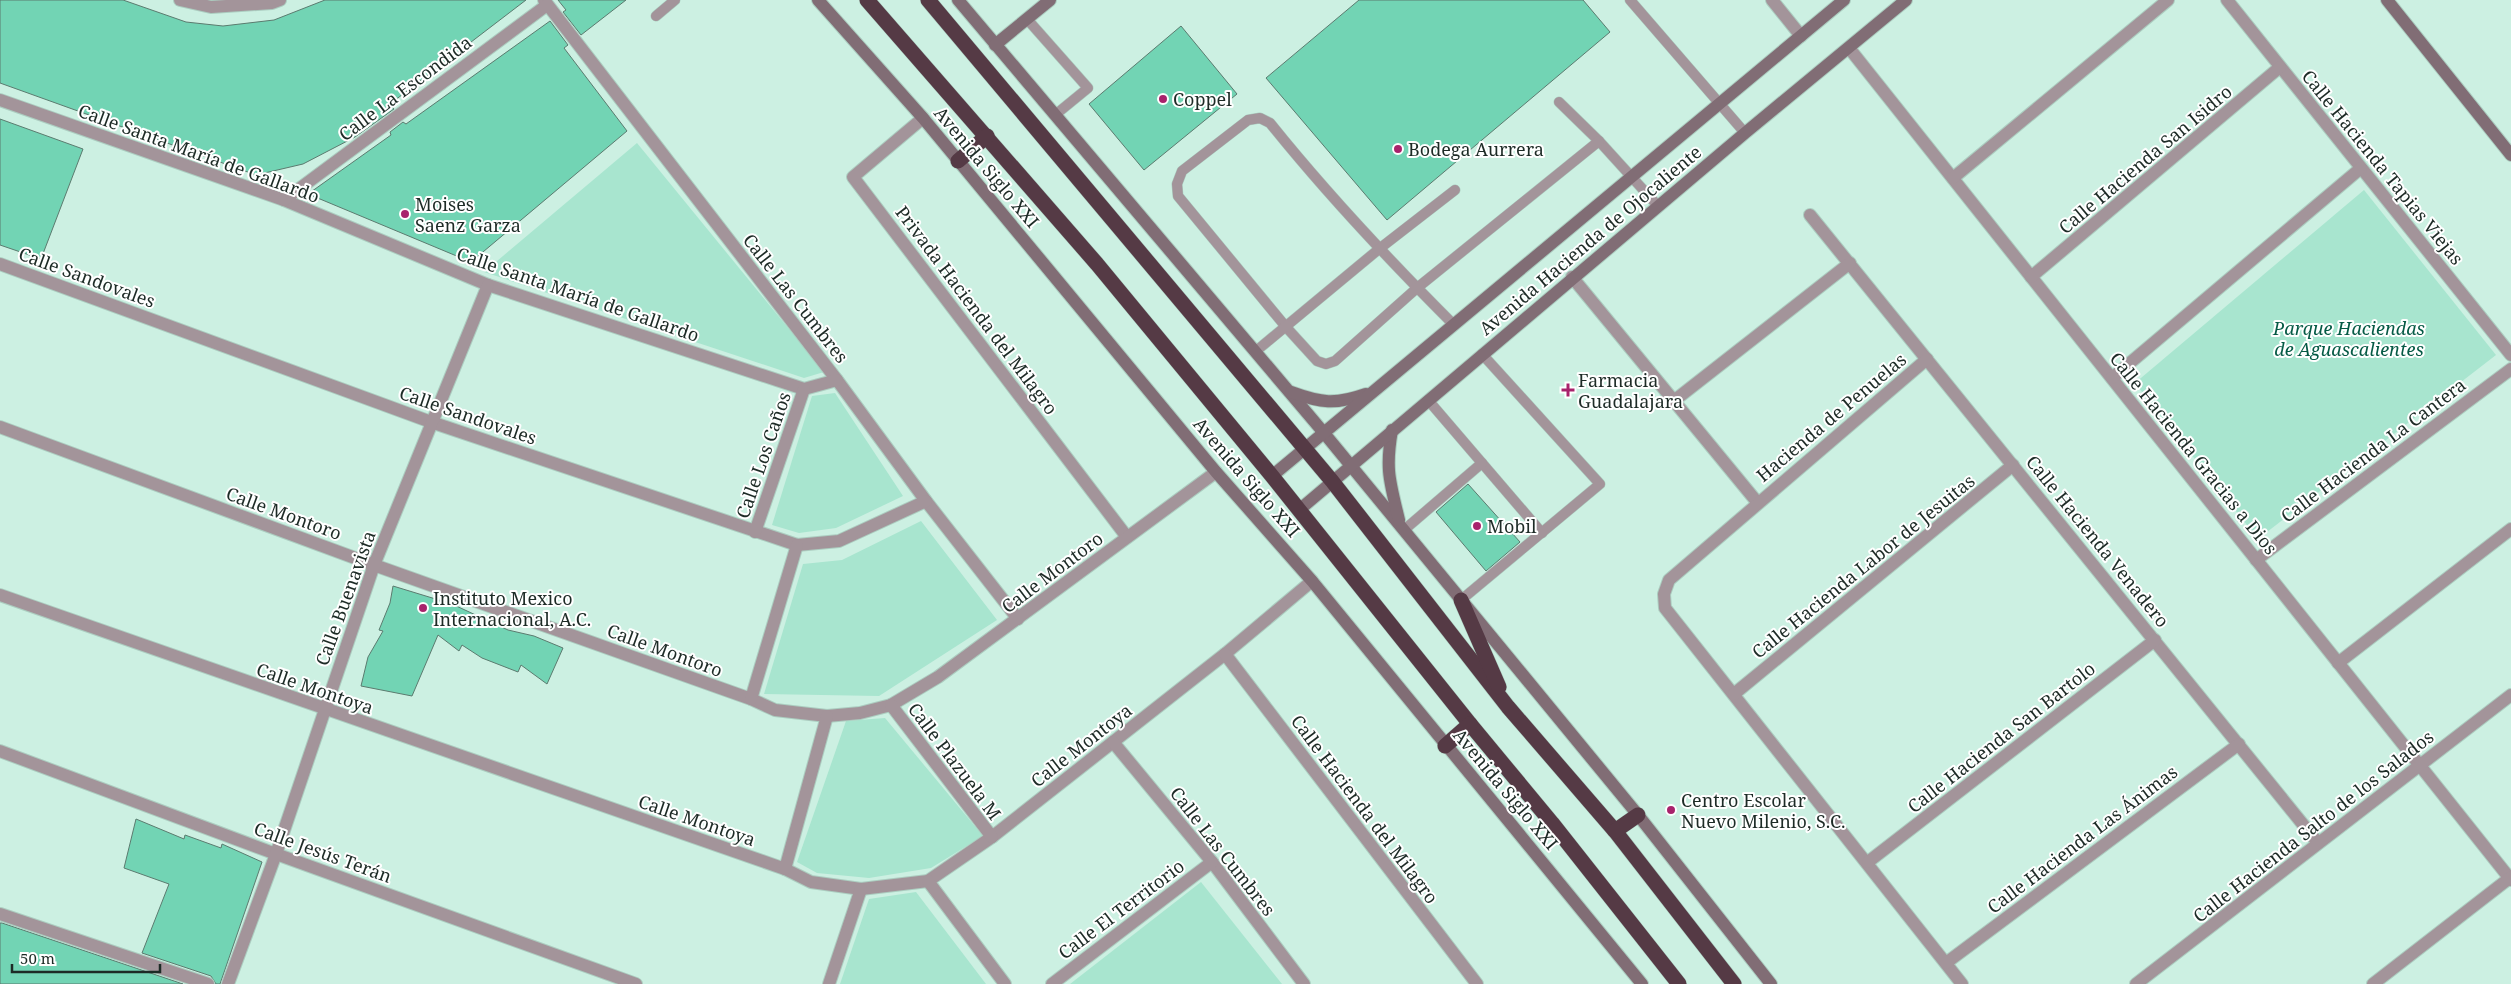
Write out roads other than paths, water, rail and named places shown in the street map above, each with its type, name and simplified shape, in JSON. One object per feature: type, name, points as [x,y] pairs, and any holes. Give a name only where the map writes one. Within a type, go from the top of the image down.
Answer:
[{"type":"highway","name":"Avenida Siglo XXI","points":[[867,0],[1097,264],[1272,476],[1470,724],[1552,823],[1679,984]]},
{"type":"highway","points":[[928,0],[1332,481],[1508,707],[1615,831],[1734,984]]},
{"type":"highway","points":[[958,161],[987,136]]},
{"type":"highway","points":[[1461,600],[1508,707]]},
{"type":"highway","points":[[1445,746],[1470,724]]},
{"type":"highway","points":[[1615,831],[1638,815]]},
{"type":"street","points":[[180,0],[211,7],[272,3],[280,0]]},
{"type":"street","name":"Avenida Siglo XXI","points":[[818,0],[923,118],[1216,472],[1312,581],[1445,746],[1642,984]]},
{"type":"street","points":[[958,0],[1324,433],[1638,815],[1771,984]]},
{"type":"street","points":[[995,45],[1050,0]]},
{"type":"street","points":[[1772,0],[1801,36]]},
{"type":"street","name":"Avenida Hacienda de Ojocaliente","points":[[1272,476],[1844,0]]},
{"type":"street","name":"Avenida Hacienda de Ojocaliente","points":[[1299,510],[1572,277],[1906,0]]},
{"type":"street","points":[[1953,178],[2168,0]]},
{"type":"street","name":"Calle Hacienda Tapias Viejas","points":[[2227,0],[2511,355]]},
{"type":"street","points":[[2387,0],[2511,155]]},
{"type":"street","name":"Calle La Escondida","points":[[284,200],[546,2]]},
{"type":"street","name":"Calle Las Cumbres","points":[[546,2],[838,380],[926,501],[1018,620]]},
{"type":"street","name":"Calle Hacienda Gracias a Dios","points":[[1849,48],[2510,879]]},
{"type":"street","name":"Calle Hacienda San Isidro","points":[[2031,277],[2280,67]]},
{"type":"street","name":"Calle Santa María de Gallardo","points":[[0,100],[284,200],[488,285],[804,389]]},
{"type":"street","name":"Privada Hacienda del Milagro","points":[[923,118],[853,177],[1128,537]]},
{"type":"street","points":[[2112,378],[2361,168]]},
{"type":"street","name":"Calle Hacienda Venadero","points":[[1810,214],[2240,744],[2318,843]]},
{"type":"street","points":[[1675,400],[1850,263]]},
{"type":"street","name":"Calle Sandovales","points":[[0,264],[431,422],[798,545],[839,541],[926,501]]},
{"type":"street","points":[[1572,277],[1758,502]]},
{"type":"street","name":"Calle Buenavista","points":[[228,984],[276,854],[374,565],[488,285]]},
{"type":"street","name":"Hacienda de Penuelas","points":[[1927,359],[1669,580],[1664,594],[1665,608],[1868,862],[1962,984]]},
{"type":"street","name":"Calle Hacienda La Cantera","points":[[2256,560],[2511,369]]},
{"type":"street","points":[[804,389],[838,380]]},
{"type":"street","name":"Calle Los Caños","points":[[755,532],[804,389]]},
{"type":"street","points":[[1289,391],[1312,400],[1332,403],[1377,389]]},
{"type":"street","name":"Calle Montoro","points":[[0,427],[374,565],[752,699],[775,710],[827,716],[860,713],[891,705],[938,678],[1216,472]]},
{"type":"street","points":[[1392,430],[1387,460],[1389,480],[1402,528]]},
{"type":"street","name":"Calle Hacienda Labor de Jesuitas","points":[[1734,694],[2013,465]]},
{"type":"street","points":[[2338,663],[2511,530]]},
{"type":"street","points":[[752,699],[798,545]]},
{"type":"street","name":"Calle Montoya","points":[[0,594],[785,869],[810,882],[861,889],[928,881],[992,837],[1225,654],[1312,581]]},
{"type":"street","name":"Calle Hacienda San Bartolo","points":[[1868,862],[2155,640]]},
{"type":"street","name":"Calle Hacienda del Milagro","points":[[1225,654],[1477,984]]},
{"type":"street","name":"Calle Hacienda Salto de los Salados","points":[[2136,984],[2511,695]]},
{"type":"street","name":"Calle Plazuela M","points":[[891,705],[992,837]]},
{"type":"street","points":[[785,869],[827,716]]},
{"type":"street","name":"Calle Las Cumbres","points":[[1113,742],[1212,862],[1304,984]]},
{"type":"street","name":"Calle Hacienda Las Ánimas","points":[[1946,963],[2240,744]]},
{"type":"street","name":"Calle Jesús Terán","points":[[0,751],[276,854],[636,984]]},
{"type":"street","name":"Calle El Territorio","points":[[1052,984],[1212,862]]},
{"type":"street","points":[[2373,984],[2510,879]]},
{"type":"street","points":[[928,881],[1005,984]]},
{"type":"street","points":[[829,984],[861,889]]},
{"type":"street","points":[[0,914],[208,984]]},
{"type":"lane","points":[[656,16],[675,0]]},
{"type":"lane","points":[[1630,0],[1745,133]]},
{"type":"lane","points":[[1027,19],[1088,88],[1055,115]]},
{"type":"lane","points":[[1559,102],[1599,141],[1658,206]]},
{"type":"lane","points":[[1454,324],[1417,288],[1379,249],[1270,123],[1260,118],[1248,120],[1182,171],[1177,184],[1178,196],[1286,327],[1317,361],[1326,364],[1335,361],[1417,288],[1599,141]]},
{"type":"lane","points":[[1256,351],[1379,249],[1455,190]]},
{"type":"lane","points":[[1461,600],[1600,484],[1482,354]]},
{"type":"lane","points":[[1428,400],[1542,533]]},
{"type":"lane","points":[[1402,528],[1482,463]]},
{"type":"place","name":"Coppel","points":[[1163,99]]},
{"type":"place","name":"Bodega Aurrera","points":[[1398,149]]},
{"type":"place","name":"Moises Saenz Garza","points":[[405,214]]},
{"type":"place","name":"Farmacia Guadalajara","points":[[1568,390]]},
{"type":"place","name":"Mobil","points":[[1477,526]]},
{"type":"place","name":"Instituto Mexico Internacional, A.C.","points":[[423,608]]},
{"type":"place","name":"Centro Escolar Nuevo Milenio, S.C.","points":[[1671,810]]},
{"type":"park label","name":"Parque Haciendas de Aguascalientes","points":[[2349,338]]}]
